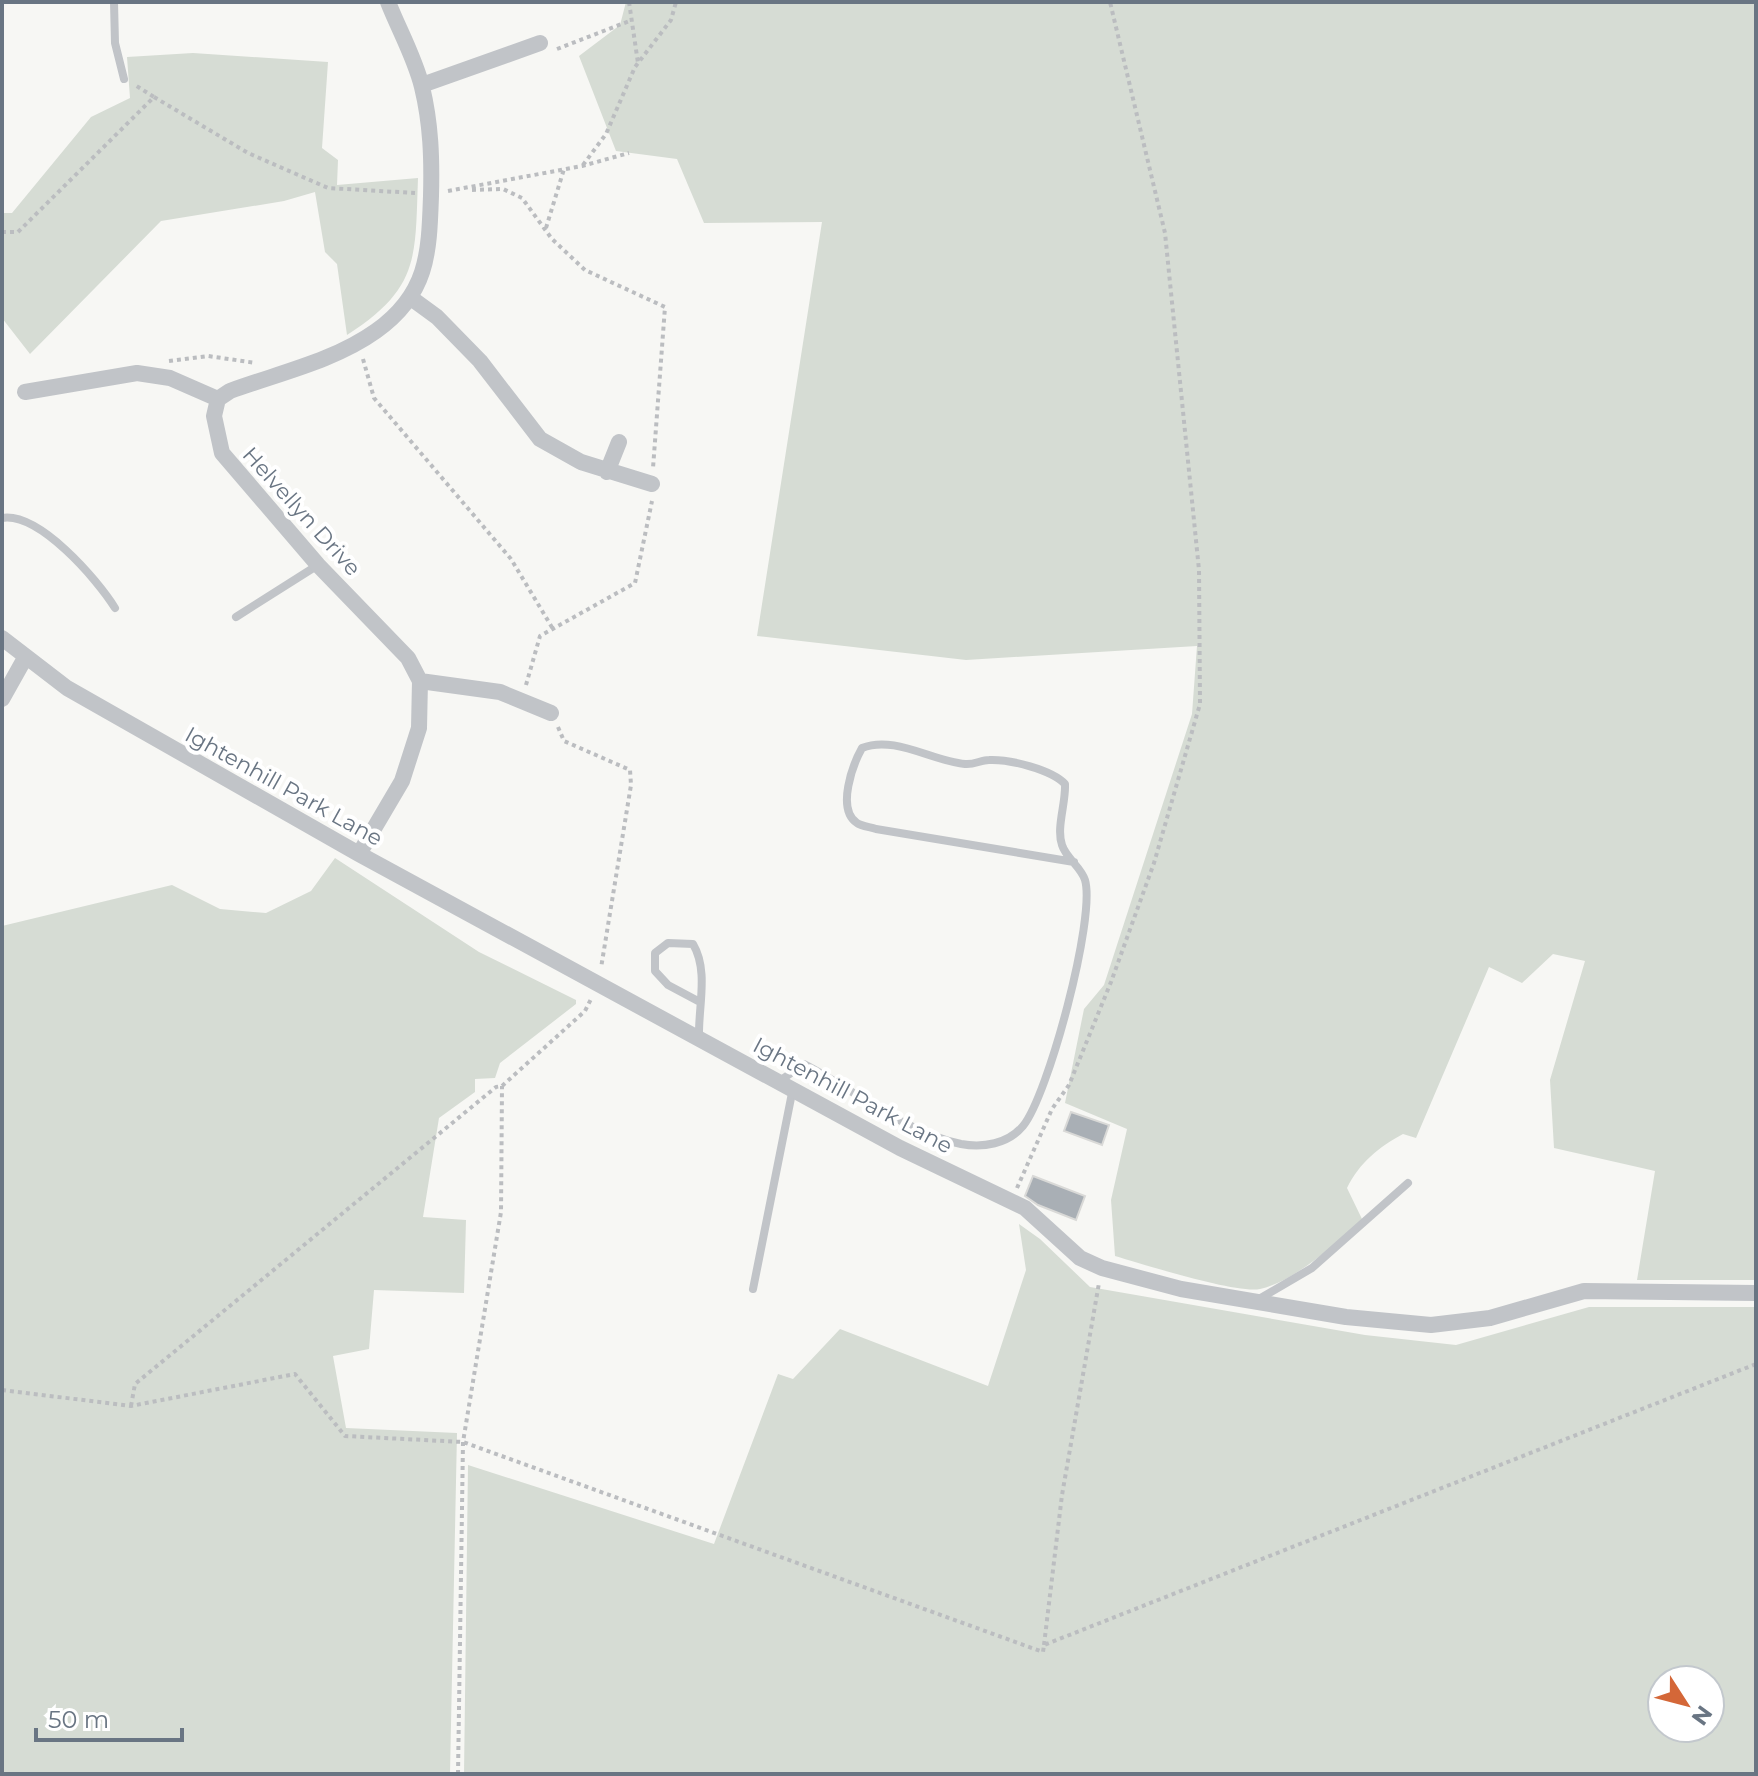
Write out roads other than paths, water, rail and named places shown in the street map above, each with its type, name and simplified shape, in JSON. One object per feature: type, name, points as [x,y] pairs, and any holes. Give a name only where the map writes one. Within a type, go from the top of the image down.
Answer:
[{"type":"street","points":[[25,392],[137,373],[170,378],[218,399],[230,391],[360,342],[387,322],[411,298],[429,254],[432,144],[422,85],[388,2]]},
{"type":"street","points":[[422,85],[531,40]]},
{"type":"street","points":[[411,298],[437,317],[480,361],[503,395],[540,439],[607,472],[652,484]]},
{"type":"street","name":"Helvellyn Drive","points":[[218,399],[214,416],[222,453],[318,565],[408,658],[420,681]]},
{"type":"street","points":[[607,472],[619,442]]},
{"type":"street","name":"Ightenhill Park Lane","points":[[2,638],[67,688],[359,854],[900,1148],[1025,1208],[1080,1258],[1102,1268],[1181,1289],[1346,1317],[1431,1325],[1490,1318],[1584,1291],[1756,1293]]},
{"type":"street","points":[[2,699],[25,658]]},
{"type":"street","points":[[359,854],[402,781],[419,728],[420,681],[500,692],[551,713]]},
{"type":"lane","points":[[114,2],[115,43],[124,79]]},
{"type":"lane","points":[[2,518],[25,521],[68,553],[99,582],[115,608]]},
{"type":"lane","points":[[236,617],[318,565]]},
{"type":"lane","points":[[753,1289],[787,1084],[804,1064],[918,1130],[963,1145],[1007,1140],[1031,1115],[1057,1045],[1086,915],[1085,881],[1074,862],[1061,843],[1065,784],[1056,775],[989,759],[963,764],[874,743],[862,748],[855,762],[847,802],[848,813],[856,823],[1074,862]]},
{"type":"lane","points":[[698,1001],[668,985],[655,971],[655,953],[668,943],[693,944],[700,955],[703,965],[698,1001],[699,1039]]},
{"type":"lane","points":[[1255,1301],[1312,1268],[1408,1183]]}]
